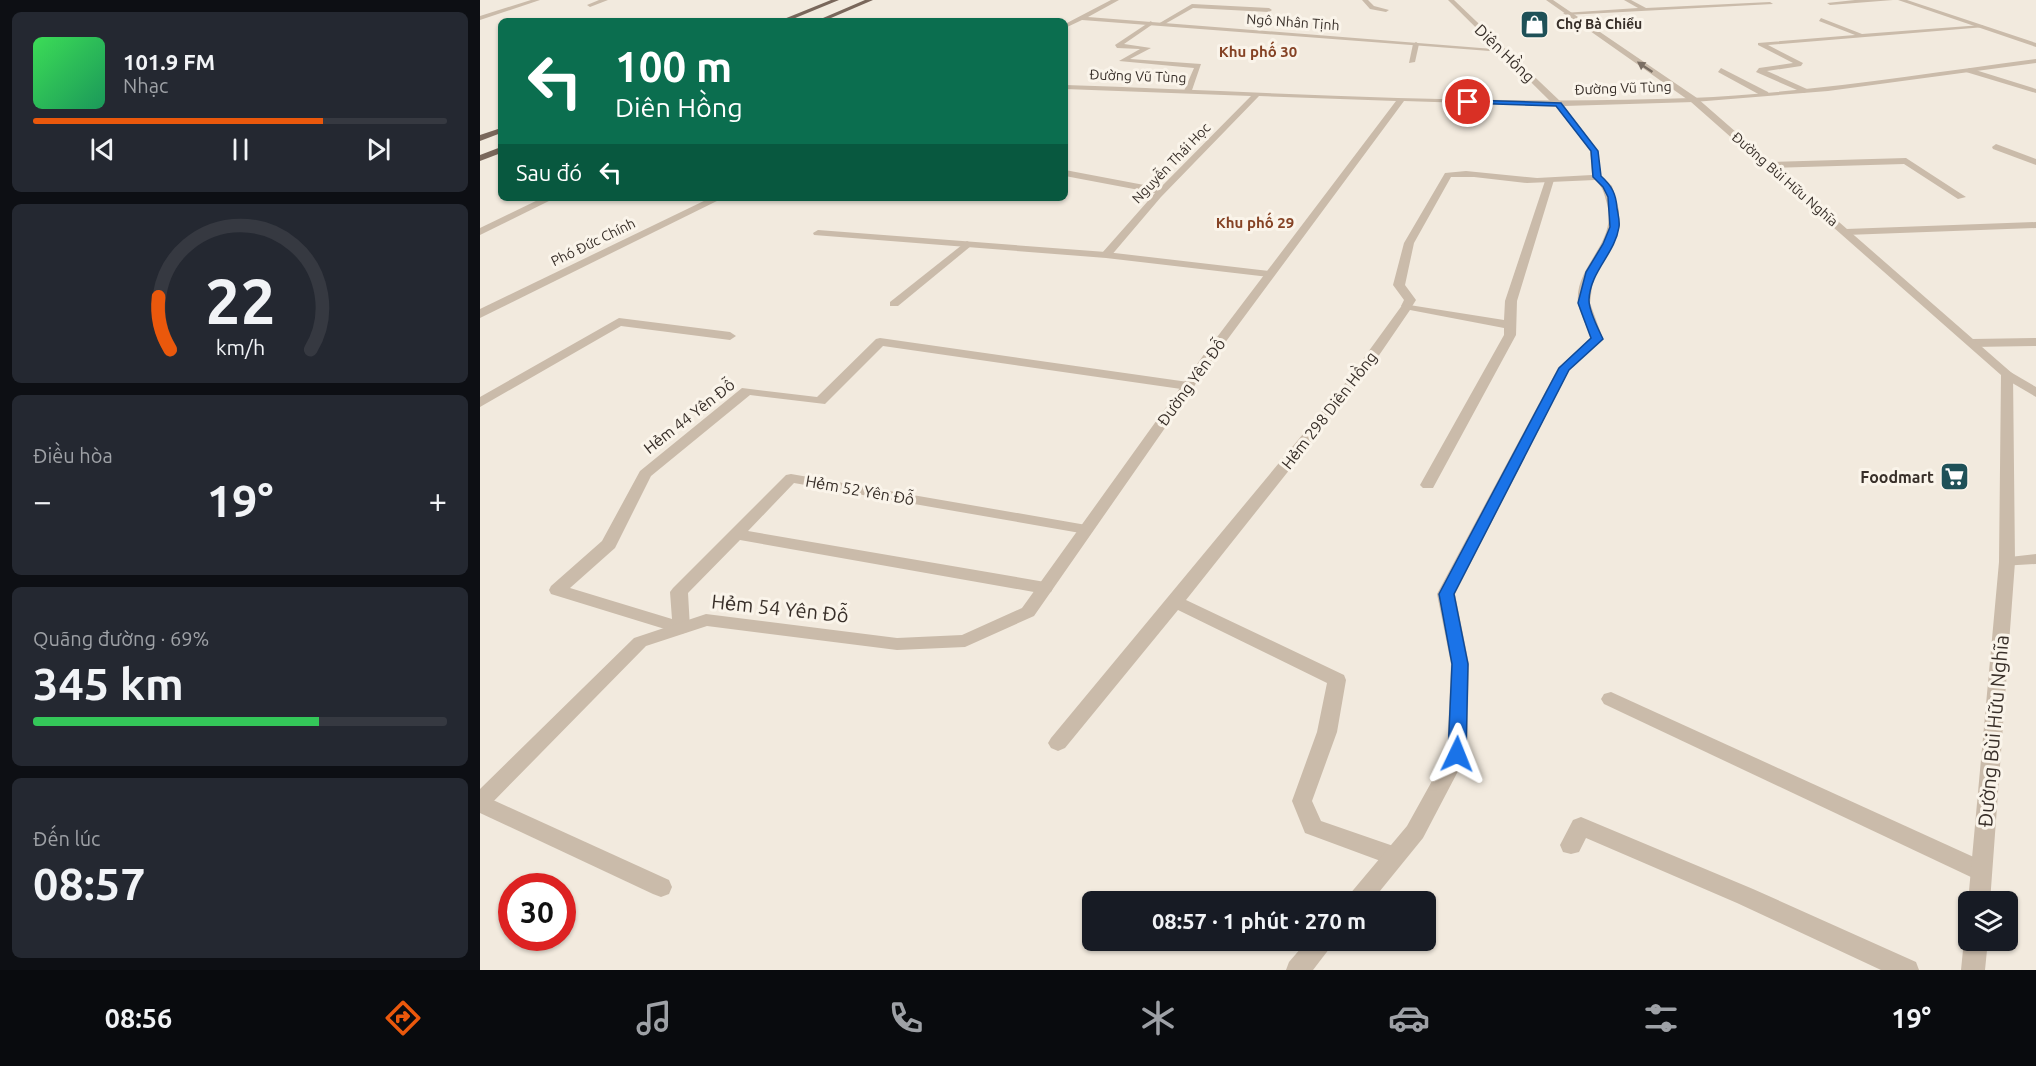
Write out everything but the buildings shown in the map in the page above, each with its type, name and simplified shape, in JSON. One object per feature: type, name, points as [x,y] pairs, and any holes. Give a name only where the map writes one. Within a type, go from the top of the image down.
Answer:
[{"type":"main road","points":[[790,18],[836,0]]},
{"type":"main road","points":[[825,18],[870,0]]},
{"type":"main road","points":[[480,138],[498,131]]},
{"type":"main road","points":[[480,158],[498,151]]},
{"type":"street","points":[[480,18],[537,0]]},
{"type":"street","points":[[590,5],[605,0]]},
{"type":"street","points":[[1068,25],[1116,0]]},
{"type":"street","points":[[1365,0],[1372,8],[1386,10]]},
{"type":"street","name":"Diên Hồng","points":[[1366,891],[1415,832],[1457,754],[1460,664],[1446,594],[1564,368],[1597,339],[1584,303],[1586,287],[1591,272],[1608,244],[1614,227],[1612,197],[1607,186],[1597,177],[1594,151],[1558,104],[1451,0]]},
{"type":"street","name":"Đường Bùi Hữu Nghĩa","points":[[1549,0],[1694,100],[2007,374],[2036,393]]},
{"type":"street","points":[[1627,0],[1645,10]]},
{"type":"street","points":[[1566,13],[1770,4],[1761,0]]},
{"type":"street","points":[[1830,3],[1890,0]]},
{"type":"street","points":[[1900,0],[2036,45]]},
{"type":"street","points":[[1161,24],[1192,6],[1269,10]]},
{"type":"street","name":"Ngô Nhân Tịnh","points":[[1082,18],[1503,50]]},
{"type":"street","points":[[1821,20],[1865,36]]},
{"type":"street","points":[[1151,23],[1117,46],[1148,48],[1122,60],[1198,66],[1188,91]]},
{"type":"street","points":[[1804,91],[1759,70],[1801,64],[1760,44],[1982,27]]},
{"type":"street","points":[[1411,62],[1416,44]]},
{"type":"street","name":"Đường Vũ Tùng","points":[[1068,87],[1558,104],[1694,100],[1804,91],[2036,60]]},
{"type":"street","points":[[1721,70],[1765,94]]},
{"type":"street","points":[[1969,70],[2036,91]]},
{"type":"street","name":"Nguyễn Thái Học","points":[[1106,255],[1162,191],[1258,93]]},
{"type":"street","name":"Đường Yên Đỗ","points":[[965,641],[1028,612],[1269,274],[1296,242],[1401,100]]},
{"type":"street","points":[[1996,147],[2036,162]]},
{"type":"street","points":[[1769,165],[1906,161],[1961,197]]},
{"type":"street","points":[[1510,325],[1407,306],[1410,300],[1399,285],[1409,243],[1448,175],[1464,172],[1516,180],[1597,177]]},
{"type":"street","points":[[1068,174],[1162,191]]},
{"type":"street","points":[[1428,485],[1510,335],[1511,301],[1549,180]]},
{"type":"street","points":[[480,231],[544,201]]},
{"type":"street","name":"Phó Đức Chính","points":[[480,314],[712,201]]},
{"type":"street","points":[[1846,232],[2036,225]]},
{"type":"street","points":[[818,233],[1106,255],[1269,274]]},
{"type":"street","points":[[894,304],[967,244]]},
{"type":"street","name":"Hẻm 298 Diên Hồng","points":[[1058,742],[1176,602],[1390,333],[1407,306]]},
{"type":"street","points":[[480,403],[619,322],[730,336]]},
{"type":"street","name":"Hẻm 44 Yên Đỗ","points":[[681,628],[557,590],[609,544],[645,474],[747,392],[820,401],[880,342],[1188,386]]},
{"type":"street","points":[[1972,343],[2036,342]]},
{"type":"street","name":"Đường Bùi Hữu Nghĩa","points":[[1980,891],[2007,561],[2007,374]]},
{"type":"street","name":"Hẻm 52 Yên Đỗ","points":[[681,628],[679,592],[791,478],[1086,529]]},
{"type":"street","points":[[736,534],[1045,588]]},
{"type":"street","points":[[2007,561],[2036,559]]},
{"type":"street","points":[[1176,602],[1337,680],[1328,732],[1311,771],[1302,801],[1313,827],[1394,856]]},
{"type":"street","name":"Hẻm 54 Yên Đỗ","points":[[480,803],[640,642],[681,628],[706,620],[897,644],[965,641]]},
{"type":"street","points":[[1611,699],[1981,871]]},
{"type":"street","points":[[480,803],[661,887]]},
{"type":"street","points":[[1571,844],[1581,826],[1745,896],[1906,970]]},
{"type":"street","points":[[1298,970],[1314,951]]},
{"type":"street","points":[[1973,970],[1975,951]]},
{"type":"place","name":"Chợ Bà Chiểu","points":[[1535,24]]},
{"type":"place","name":"Foodmart","points":[[1955,477]]},
{"type":"district","name":"Khu phố 30","points":[[1258,51]]},
{"type":"district","name":"Khu phố 29","points":[[1255,222]]},
{"type":"route","points":[[1457,754],[1460,664],[1446,594],[1564,368],[1597,339],[1584,303],[1586,287],[1591,272],[1608,244],[1614,227],[1612,197],[1607,186],[1597,177],[1594,151],[1558,104],[1468,102]]}]
